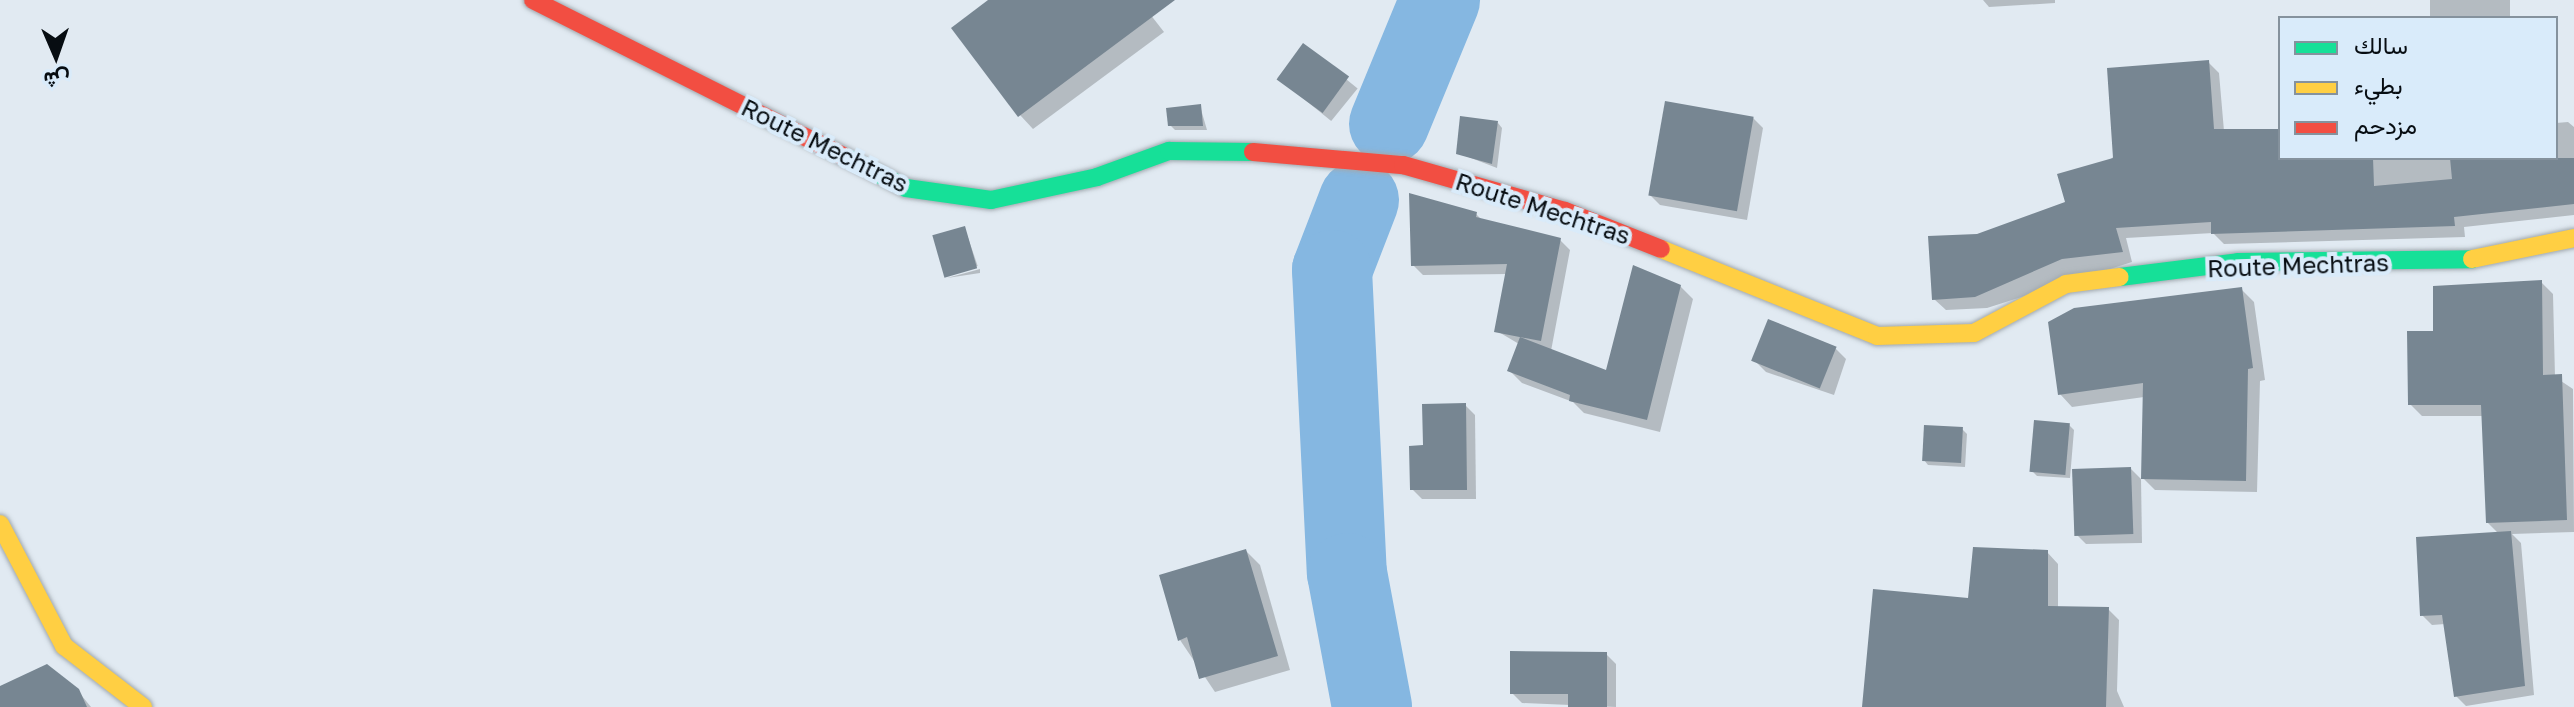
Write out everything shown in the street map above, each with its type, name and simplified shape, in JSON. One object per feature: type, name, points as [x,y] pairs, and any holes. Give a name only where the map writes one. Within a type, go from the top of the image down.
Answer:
[{"type":"street","name":"Route Mechtras","points":[[533,0],[906,188],[991,200],[1097,177],[1169,151],[1262,152],[1403,165],[1565,211],[1877,336],[1974,333],[2066,284],[2238,262],[2461,261],[2574,238]]},
{"type":"street","points":[[0,524],[64,646],[143,707]]},
{"type":"building","points":[[988,0],[1175,0],[1018,117],[951,28]]},
{"type":"building","points":[[1303,43],[1349,77],[1323,113],[1277,79]]},
{"type":"building","points":[[2209,60],[2214,129],[2278,129],[2278,160],[2373,160],[2374,186],[2452,179],[2450,160],[2574,158],[2574,204],[2454,217],[2455,226],[2211,234],[2211,222],[2116,228],[2123,252],[2062,259],[1975,297],[1932,300],[1928,236],[1977,234],[2065,202],[2057,174],[2113,158],[2107,68]]},
{"type":"building","points":[[1665,101],[1754,117],[1737,211],[1648,196]]},
{"type":"building","points":[[1201,104],[1203,126],[1168,126],[1166,108]]},
{"type":"building","points":[[1460,116],[1498,121],[1492,164],[1456,154]]},
{"type":"building","points":[[1409,193],[1477,212],[1476,217],[1561,238],[1541,341],[1494,332],[1507,264],[1411,266]]},
{"type":"building","points":[[965,226],[977,268],[944,278],[932,235]]},
{"type":"building","points":[[1633,265],[1681,285],[1647,420],[1569,401],[1570,395],[1507,371],[1520,337],[1606,370]]},
{"type":"building","points":[[2542,280],[2543,375],[2562,374],[2567,520],[2486,523],[2481,405],[2408,405],[2407,331],[2433,331],[2433,286]]},
{"type":"building","points":[[2242,287],[2253,368],[2248,369],[2246,481],[2141,479],[2143,383],[2058,395],[2048,322],[2074,308]]},
{"type":"building","points":[[1768,319],[1837,347],[1820,388],[1751,361]]},
{"type":"building","points":[[1466,403],[1467,490],[1410,490],[1409,446],[1423,445],[1422,404]]},
{"type":"building","points":[[2034,420],[2070,423],[2065,475],[2029,472]]},
{"type":"building","points":[[1924,425],[1963,427],[1961,463],[1922,461]]},
{"type":"building","points":[[2131,467],[2133,534],[2074,536],[2072,469]]},
{"type":"building","points":[[2511,531],[2525,686],[2454,697],[2442,615],[2420,616],[2416,537]]},
{"type":"building","points":[[1973,547],[2048,550],[2048,606],[2109,607],[2106,707],[1862,707],[1873,589],[1968,598]]},
{"type":"building","points":[[1246,549],[1278,656],[1199,679],[1187,637],[1178,641],[1159,575]]},
{"type":"building","points":[[1510,651],[1607,652],[1607,707],[1568,707],[1568,694],[1510,694]]},
{"type":"building","points":[[47,664],[79,689],[87,707],[0,707],[0,686]]},
{"type":"waterway","points":[[1389,124],[1440,0]]},
{"type":"waterway","points":[[1359,200],[1332,270],[1347,573],[1372,707]]},
{"type":"traffic: fast","points":[[845,157],[906,188],[991,200],[1097,177],[1169,151],[1253,152]]},
{"type":"traffic: fast","points":[[2120,277],[2238,262],[2472,259]]},
{"type":"traffic: slow","points":[[2472,259],[2574,238]]},
{"type":"traffic: slow","points":[[1661,249],[1877,336],[1974,333],[2066,284],[2120,277]]},
{"type":"traffic: slow","points":[[0,524],[64,646],[143,707]]},
{"type":"traffic: jam","points":[[533,0],[845,157]]},
{"type":"traffic: jam","points":[[1253,152],[1403,165],[1565,211],[1661,249]]}]
